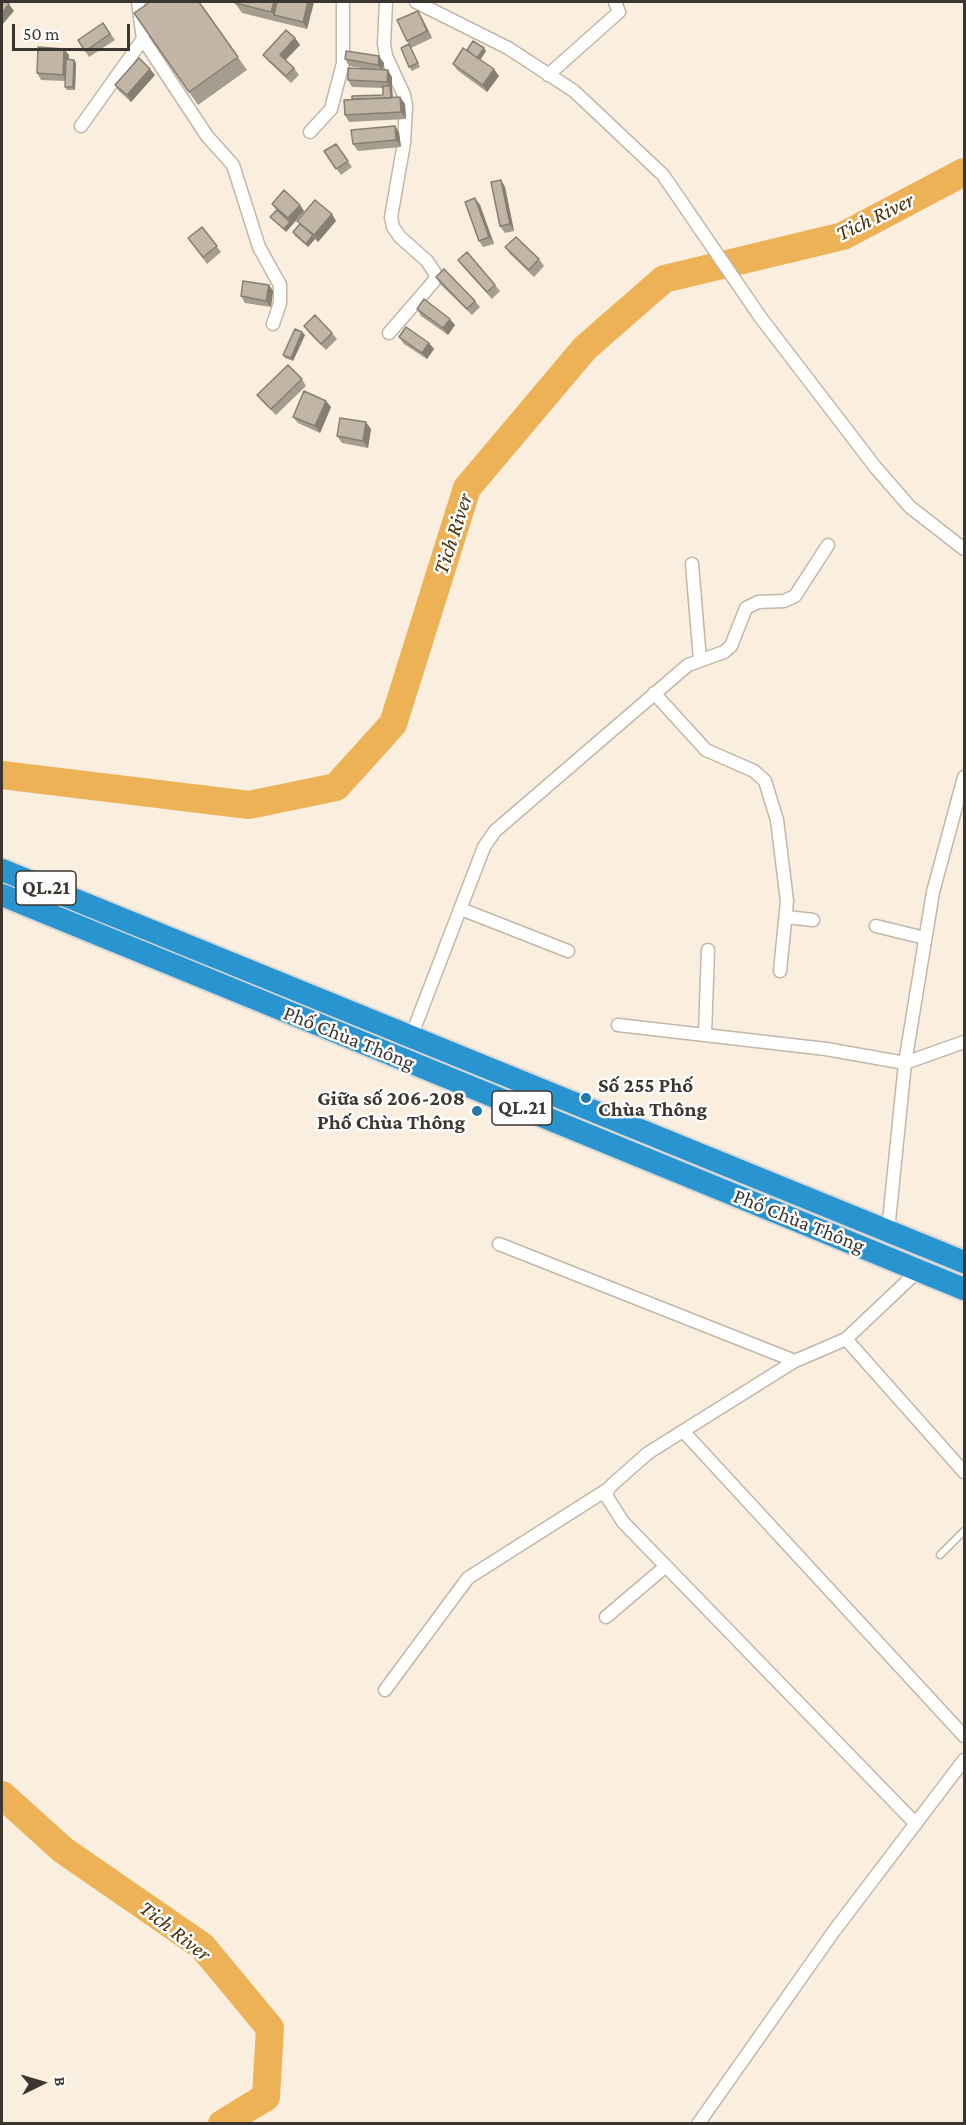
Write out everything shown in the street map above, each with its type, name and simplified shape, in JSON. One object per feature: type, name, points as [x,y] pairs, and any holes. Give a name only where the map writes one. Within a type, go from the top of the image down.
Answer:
[{"type":"highway","name":"Phố Chùa Thông","points":[[2,870],[964,1262]]},
{"type":"highway","name":"Phố Chùa Thông","points":[[2,895],[964,1289]]},
{"type":"street","points":[[138,2],[143,39],[207,136],[233,165],[259,247],[280,285],[280,303],[273,324]]},
{"type":"street","points":[[310,132],[331,109],[343,63],[343,2]]},
{"type":"street","points":[[386,2],[384,44],[386,56],[404,95],[406,106],[404,143],[391,217],[393,227],[400,237],[427,261],[435,273],[435,280],[389,333]]},
{"type":"street","points":[[416,2],[471,27],[574,91],[630,142],[663,175],[761,318],[876,468],[910,507],[964,549]]},
{"type":"street","points":[[548,75],[619,12],[615,2]]},
{"type":"street","points":[[81,126],[143,39]]},
{"type":"street","points":[[411,1037],[484,847],[495,831],[688,665],[724,652],[731,645],[746,608],[758,602],[784,602],[795,596],[828,545]]},
{"type":"street","points":[[692,564],[700,660]]},
{"type":"street","points":[[654,693],[706,750],[754,771],[765,781],[779,828],[785,872],[786,917],[780,971]]},
{"type":"street","points":[[888,1231],[905,1063],[925,938],[933,892],[964,777]]},
{"type":"street","points":[[460,909],[568,951]]},
{"type":"street","points":[[786,917],[813,920]]},
{"type":"street","points":[[876,926],[925,938]]},
{"type":"street","points":[[705,1034],[708,950]]},
{"type":"street","points":[[618,1025],[826,1049],[905,1063],[964,1042]]},
{"type":"street","points":[[499,1244],[795,1361]]},
{"type":"street","points":[[385,1690],[468,1578],[608,1489],[648,1453],[795,1361],[846,1339],[919,1270]]},
{"type":"street","points":[[846,1339],[964,1472]]},
{"type":"street","points":[[683,1431],[964,1736]]},
{"type":"street","points":[[608,1489],[609,1503],[623,1522],[916,1824]]},
{"type":"street","points":[[606,1617],[666,1566]]},
{"type":"street","points":[[698,2124],[834,1931],[964,1760]]},
{"type":"lane","points":[[940,1555],[964,1531]]},
{"type":"building","points":[[2,2],[9,4],[2,13]]},
{"type":"building","points":[[150,2],[199,2],[238,57],[189,92],[134,13]]},
{"type":"building","points":[[236,2],[274,2],[271,12]]},
{"type":"building","points":[[277,2],[308,2],[303,22],[274,15]]},
{"type":"building","points":[[418,11],[427,31],[407,41],[397,20]]},
{"type":"building","points":[[103,23],[110,34],[85,51],[78,40]]},
{"type":"building","points":[[286,30],[295,38],[280,55],[294,68],[286,76],[263,55]]},
{"type":"building","points":[[473,41],[484,48],[477,58],[467,50]]},
{"type":"building","points":[[409,44],[418,63],[409,67],[401,48]]},
{"type":"building","points":[[38,47],[64,49],[63,75],[37,73]]},
{"type":"building","points":[[463,48],[494,69],[483,85],[453,64]]},
{"type":"building","points":[[346,51],[379,56],[378,65],[345,59]]},
{"type":"building","points":[[139,58],[150,69],[127,95],[115,85]]},
{"type":"building","points":[[66,59],[74,60],[73,87],[65,87]]},
{"type":"building","points":[[348,68],[388,70],[387,82],[348,80]]},
{"type":"building","points":[[383,86],[390,86],[391,98],[352,99],[352,96],[383,95]]},
{"type":"building","points":[[400,97],[401,112],[345,115],[344,100]]},
{"type":"building","points":[[395,126],[396,140],[353,144],[351,130]]},
{"type":"building","points":[[336,144],[348,161],[336,169],[324,151]]},
{"type":"building","points":[[501,180],[510,224],[500,226],[491,182]]},
{"type":"building","points":[[284,190],[300,205],[288,218],[272,204]]},
{"type":"building","points":[[475,198],[489,237],[479,241],[465,202]]},
{"type":"building","points":[[315,200],[332,214],[314,235],[297,221]]},
{"type":"building","points":[[277,210],[290,222],[284,229],[270,217]]},
{"type":"building","points":[[300,224],[313,235],[306,244],[293,232]]},
{"type":"building","points":[[202,227],[217,246],[203,257],[188,238]]},
{"type":"building","points":[[516,237],[539,259],[529,270],[505,247]]},
{"type":"building","points":[[467,252],[495,285],[487,292],[458,260]]},
{"type":"building","points":[[444,269],[475,301],[467,309],[436,277]]},
{"type":"building","points":[[243,281],[269,285],[266,301],[241,296]]},
{"type":"building","points":[[424,299],[450,319],[443,328],[417,309]]},
{"type":"building","points":[[315,315],[332,333],[321,344],[304,326]]},
{"type":"building","points":[[406,327],[429,343],[422,353],[399,337]]},
{"type":"building","points":[[295,329],[302,332],[291,358],[283,355]]},
{"type":"building","points":[[288,365],[302,379],[271,409],[257,395]]},
{"type":"building","points":[[304,391],[326,401],[315,426],[293,417]]},
{"type":"building","points":[[340,418],[366,422],[363,441],[337,436]]},
{"type":"waterway","name":"Tich River","points":[[2,775],[249,805],[336,787],[393,724],[467,488],[585,348],[664,279],[843,236],[964,172]]},
{"type":"waterway","name":"Tich River","points":[[2,1795],[63,1850],[202,1946],[270,2028],[266,2097],[222,2124]]},
{"type":"place","name":"Số 255 Phố Chùa Thông","points":[[586,1098]]},
{"type":"place","name":"Giữa số 206-208 Phố Chùa Thông","points":[[477,1111]]}]
